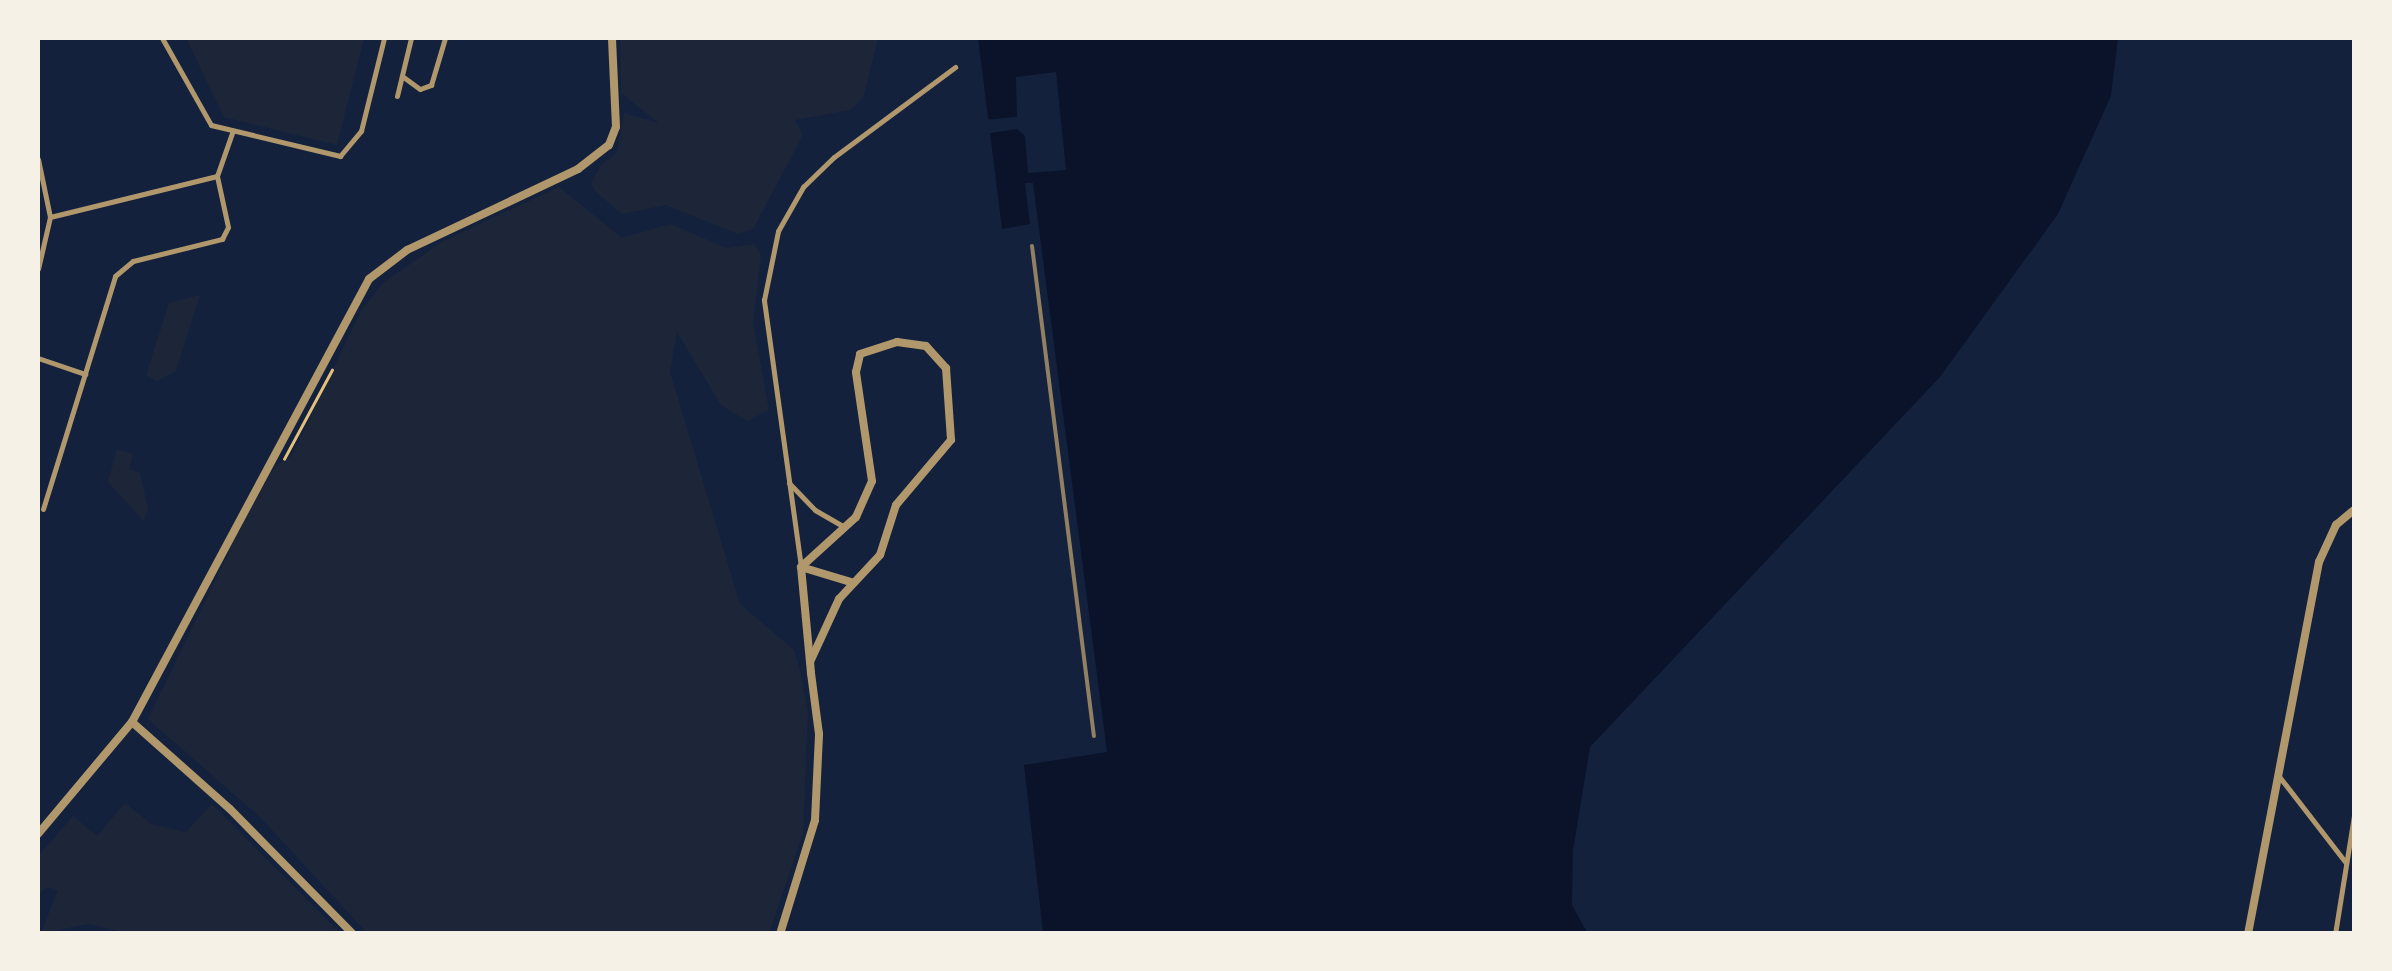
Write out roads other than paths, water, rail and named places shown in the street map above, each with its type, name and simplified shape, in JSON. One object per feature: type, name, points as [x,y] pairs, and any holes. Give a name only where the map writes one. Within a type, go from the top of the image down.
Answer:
[{"type":"street","points":[[162,38],[203,118],[232,133],[328,156],[346,154],[361,131],[384,38]]},
{"type":"street","points":[[397,96],[411,38]]},
{"type":"street","points":[[402,76],[420,89],[431,85],[446,38]]},
{"type":"street","points":[[38,834],[132,722],[356,295],[406,250],[603,152],[616,127],[612,38]]},
{"type":"street","points":[[780,934],[815,820],[819,734],[802,567],[764,300],[778,231],[804,187],[834,157],[955,67]]},
{"type":"street","points":[[43,510],[84,374],[122,267],[222,240],[228,226],[217,176],[232,133]]},
{"type":"street","points":[[38,160],[50,217],[38,269]]},
{"type":"street","points":[[50,217],[217,176]]},
{"type":"street","points":[[802,567],[845,527],[872,481],[856,361],[876,344],[926,346],[946,368],[951,440],[896,505],[880,555],[821,629],[810,662]]},
{"type":"street","points":[[38,358],[84,374]]},
{"type":"street","points":[[788,482],[815,510],[845,527]]},
{"type":"street","points":[[2248,934],[2318,562],[2336,526],[2354,510]]},
{"type":"street","points":[[802,567],[854,583]]},
{"type":"street","points":[[132,722],[230,809],[353,934]]},
{"type":"street","points":[[2278,775],[2346,863]]},
{"type":"street","points":[[2335,934],[2354,815]]},
{"type":"railway","points":[[1032,246],[1094,736]]}]
